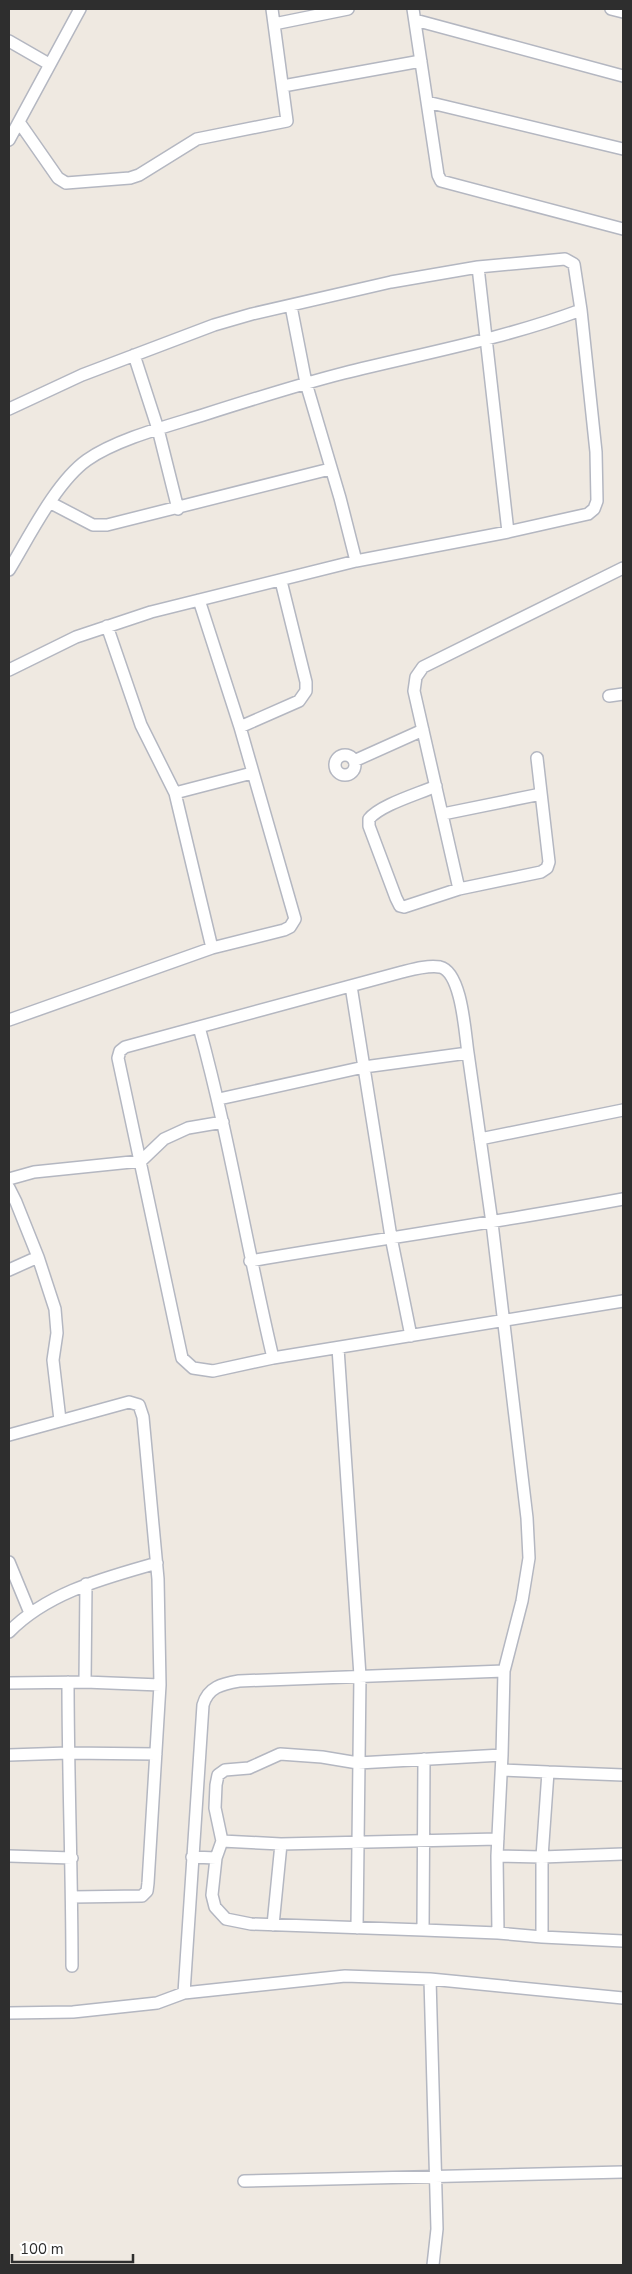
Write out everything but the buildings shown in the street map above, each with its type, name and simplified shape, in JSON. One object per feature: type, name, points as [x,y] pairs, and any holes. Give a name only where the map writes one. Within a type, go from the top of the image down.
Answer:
[{"type":"street","points":[[9,140],[48,64],[80,9]]},
{"type":"street","points":[[19,122],[62,182],[130,178],[139,175],[197,139],[287,120],[272,9]]},
{"type":"street","points":[[274,24],[348,9]]},
{"type":"street","points":[[611,9],[623,12]]},
{"type":"street","points":[[623,76],[414,15],[438,174],[441,181],[623,229]]},
{"type":"street","points":[[9,41],[48,64]]},
{"type":"street","points":[[283,86],[421,61]]},
{"type":"street","points":[[427,102],[623,149]]},
{"type":"street","points":[[9,409],[82,376],[214,325],[391,282],[478,266],[570,260],[575,268],[581,310],[596,452],[597,501],[594,509],[588,514],[508,532],[356,561],[199,600],[107,626],[76,636],[9,670]]},
{"type":"street","points":[[478,266],[508,532]]},
{"type":"street","points":[[291,306],[306,383],[340,498],[356,561]]},
{"type":"street","points":[[9,570],[70,476],[86,461],[108,448],[158,429],[306,383],[486,341],[532,328],[581,310]]},
{"type":"street","points":[[134,355],[158,429],[178,509]]},
{"type":"street","points":[[51,503],[93,524],[107,526],[330,469]]},
{"type":"street","points":[[459,889],[444,814],[414,691],[416,678],[423,666],[623,568]]},
{"type":"street","points":[[240,727],[299,701],[306,691],[306,682],[281,581]]},
{"type":"street","points":[[9,1020],[212,948],[284,930],[290,927],[295,919],[240,727],[199,600]]},
{"type":"street","points":[[107,626],[141,725],[175,793],[212,948]]},
{"type":"street","points":[[609,696],[623,694]]},
{"type":"street","points":[[354,761],[423,730]]},
{"type":"street","points":[[436,786],[372,814],[368,819],[400,906],[404,907],[459,889],[541,872],[547,868],[549,862],[537,758]]},
{"type":"street","points":[[175,793],[252,773]]},
{"type":"street","points":[[444,814],[541,794]]},
{"type":"street","points":[[498,1933],[497,1856],[502,1770],[504,1671],[522,1601],[529,1558],[527,1518],[503,1321],[492,1223],[457,986],[451,975],[442,968],[428,967],[402,972],[125,1046],[120,1051],[118,1058],[182,1358],[193,1368],[213,1371],[273,1358],[338,1348],[503,1321],[623,1301]]},
{"type":"street","points":[[351,986],[391,1237],[411,1336]]},
{"type":"street","points":[[199,1027],[219,1099],[250,1261],[273,1358]]},
{"type":"street","points":[[219,1099],[364,1067],[468,1053]]},
{"type":"street","points":[[480,1139],[623,1110]]},
{"type":"street","points":[[9,1180],[34,1172],[141,1161],[164,1139],[188,1128],[223,1122]]},
{"type":"street","points":[[9,1188],[38,1257],[57,1321],[53,1360],[60,1420]]},
{"type":"street","points":[[250,1261],[391,1237],[492,1223],[623,1199]]},
{"type":"street","points":[[9,1270],[38,1257]]},
{"type":"street","points":[[338,1348],[360,1676],[359,1840],[356,1928]]},
{"type":"street","points":[[9,1435],[129,1402],[139,1405],[143,1417],[157,1563],[160,1685],[147,1891],[142,1896],[72,1897]]},
{"type":"street","points":[[9,1562],[30,1613]]},
{"type":"street","points":[[9,1632],[30,1613],[86,1584],[157,1563]]},
{"type":"street","points":[[85,1682],[86,1584]]},
{"type":"street","points":[[184,1993],[203,1705],[210,1690],[221,1685],[239,1681],[504,1671]]},
{"type":"street","points":[[68,1682],[68,1753],[72,1858],[72,1966]]},
{"type":"street","points":[[9,1683],[85,1682],[160,1685]]},
{"type":"street","points":[[9,1755],[68,1753],[156,1754]]},
{"type":"street","points":[[502,1755],[358,1763],[322,1757],[280,1754],[250,1768],[225,1770],[218,1775],[215,1808],[222,1841],[216,1858],[212,1895],[215,1907],[226,1919],[273,1925],[498,1933],[623,1941]]},
{"type":"street","points":[[423,1930],[424,1759]]},
{"type":"street","points":[[502,1770],[623,1775]]},
{"type":"street","points":[[542,1937],[542,1857],[548,1772]]},
{"type":"street","points":[[222,1841],[281,1844],[359,1840],[498,1839]]},
{"type":"street","points":[[273,1925],[281,1844]]},
{"type":"street","points":[[497,1856],[542,1857],[623,1854]]},
{"type":"street","points":[[9,1856],[72,1858]]},
{"type":"street","points":[[192,1857],[216,1858]]},
{"type":"street","points":[[9,2013],[73,2012],[138,2005],[157,2002],[184,1993],[345,1976],[430,1979],[623,1998]]},
{"type":"street","points":[[430,1979],[437,2230],[433,2265]]},
{"type":"street","points":[[244,2181],[623,2172]]}]
